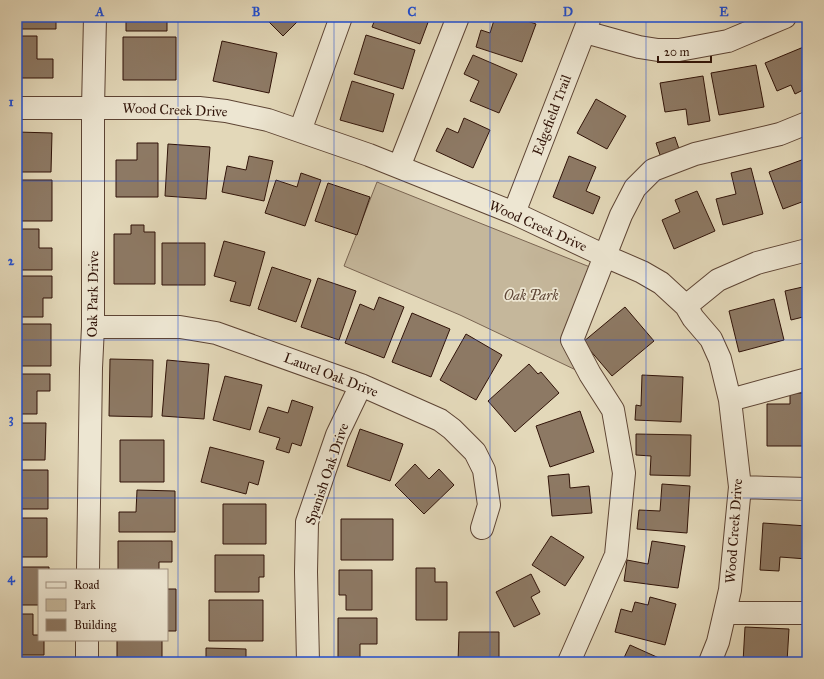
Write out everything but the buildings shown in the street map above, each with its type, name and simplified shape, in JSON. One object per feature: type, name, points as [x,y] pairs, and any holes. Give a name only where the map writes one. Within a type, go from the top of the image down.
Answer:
[{"type":"street","name":"Oak Park Drive","points":[[88,569],[91,368],[94,327],[94,108],[96,17]]},
{"type":"street","points":[[300,131],[341,17]]},
{"type":"street","points":[[399,167],[458,17]]},
{"type":"street","points":[[588,25],[639,47],[658,50],[679,50],[728,41],[785,17]]},
{"type":"street","name":"Edgefield Trail","points":[[514,213],[588,25]]},
{"type":"street","name":"Wood Creek Drive","points":[[17,108],[199,108],[226,111],[268,120],[369,155],[514,213],[642,272],[661,283],[686,306],[693,318],[711,339],[720,359],[730,400],[740,487],[730,590],[718,642],[710,662]]},
{"type":"street","points":[[569,662],[616,555],[624,473],[614,410],[590,374],[572,340],[621,215],[635,188],[653,170],[695,154],[780,134],[807,123]]},
{"type":"street","points":[[686,306],[718,280],[757,263],[807,250]]},
{"type":"street","name":"Laurel Oak Drive","points":[[94,327],[180,327],[216,333],[362,385],[440,420],[452,429],[475,452],[484,470],[489,505],[482,528]]},
{"type":"street","points":[[730,400],[807,379]]},
{"type":"street","name":"Spanish Oak Drive","points":[[308,662],[306,572],[307,522],[337,435],[362,385]]},
{"type":"street","points":[[740,487],[807,489]]},
{"type":"street","points":[[725,613],[807,613]]},
{"type":"street","points":[[87,641],[87,662]]},
{"type":"green space","name":"Oak Park","points":[[377,182],[595,269],[578,371],[460,315],[344,266]]}]
